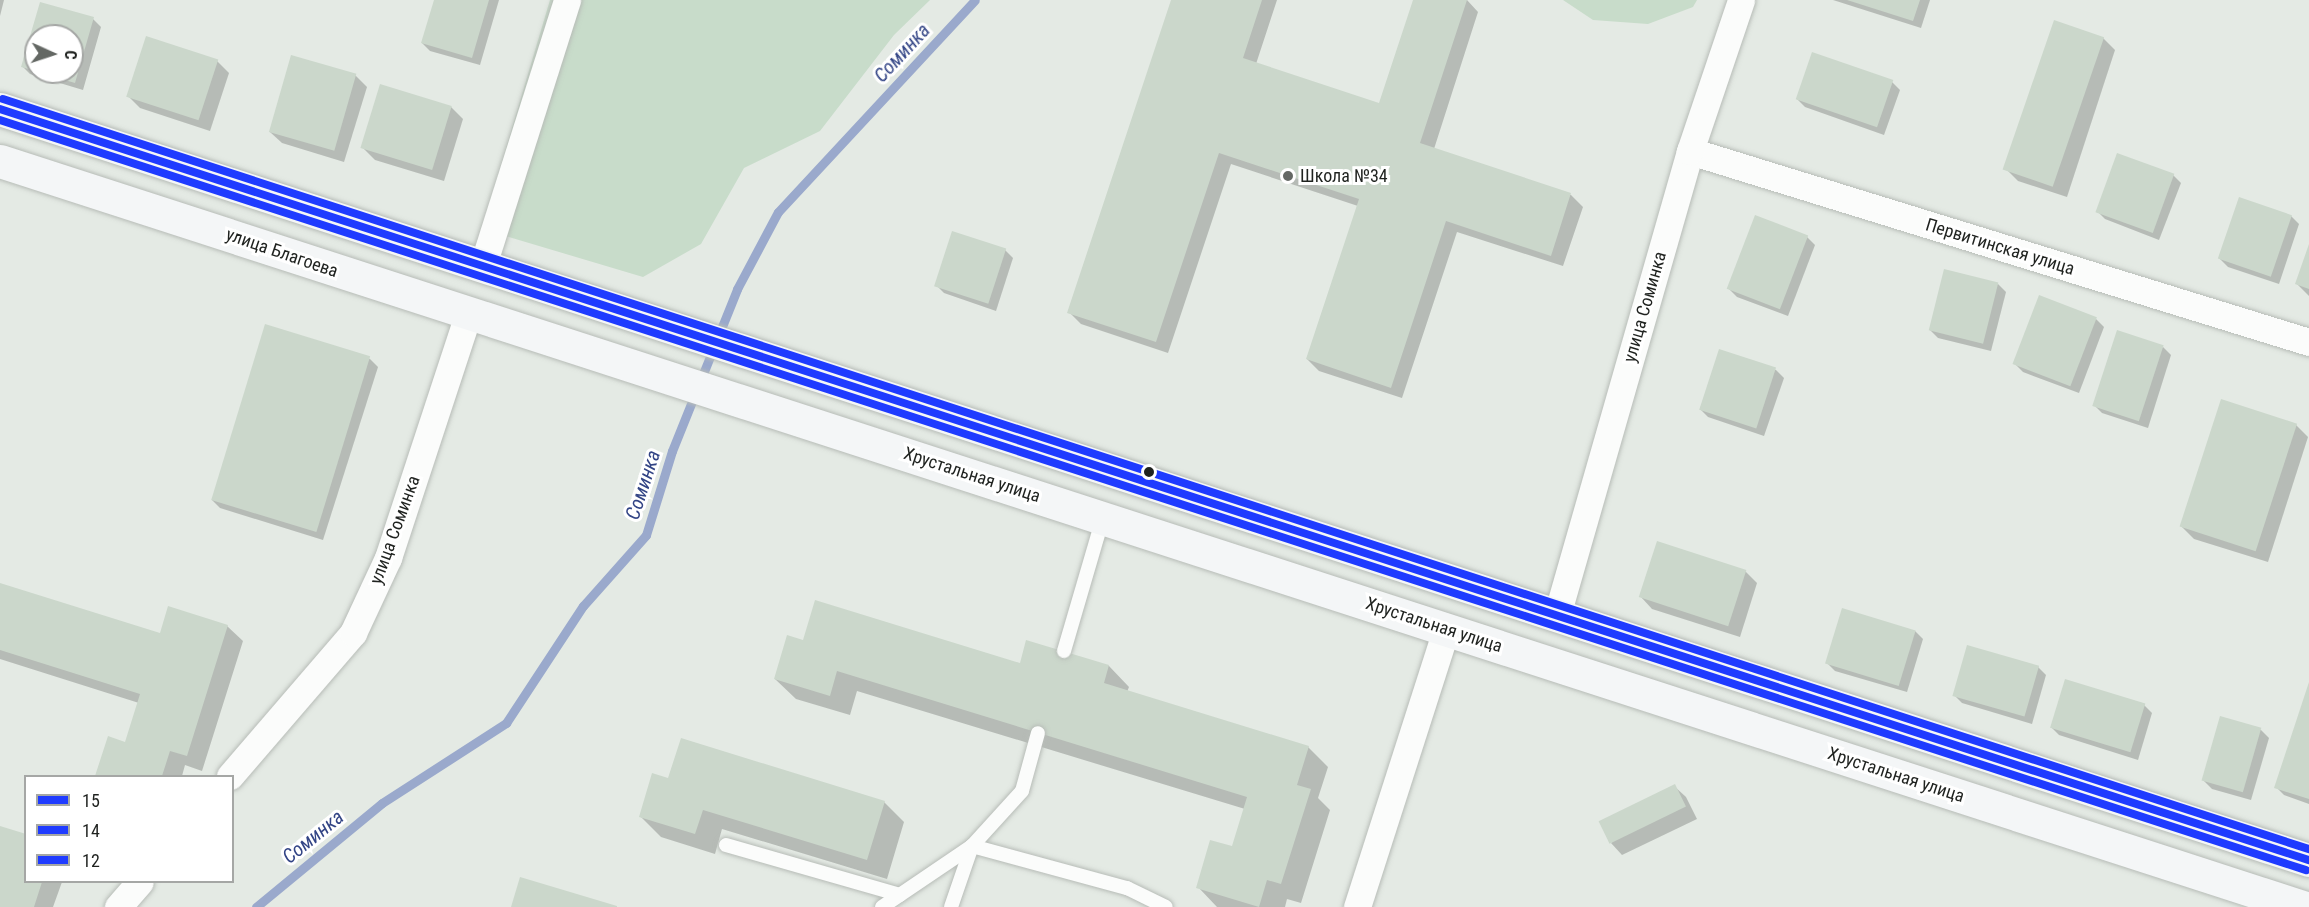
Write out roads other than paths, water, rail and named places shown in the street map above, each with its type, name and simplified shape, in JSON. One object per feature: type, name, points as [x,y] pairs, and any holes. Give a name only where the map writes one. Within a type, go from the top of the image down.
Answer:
[{"type":"main road","points":[[0,109],[2309,860]]},
{"type":"main road","name":"улица Благоева","points":[[0,161],[425,302],[565,342]]},
{"type":"main road","points":[[425,302],[458,292],[483,265]]},
{"type":"main road","points":[[468,314],[485,289],[502,281],[523,278]]},
{"type":"main road","name":"Хрустальная улица","points":[[565,342],[2303,907]]},
{"type":"main road","points":[[1446,629],[1458,583]]},
{"type":"main road","points":[[1544,661],[1557,615]]},
{"type":"street","points":[[483,265],[567,0]]},
{"type":"street","name":"улица Соминка","points":[[1557,615],[1690,151],[1741,0]]},
{"type":"street","name":"Первитинская улица","points":[[1690,151],[2309,342]]},
{"type":"street","name":"улица Соминка","points":[[232,775],[353,633],[388,558],[468,314]]},
{"type":"street","points":[[1357,907],[1446,629]]},
{"type":"street","points":[[118,907],[139,883]]},
{"type":"lane","points":[[1064,651],[1103,518]]},
{"type":"lane","points":[[882,907],[972,846],[1022,791],[1038,733]]},
{"type":"lane","points":[[726,844],[900,895]]},
{"type":"lane","points":[[951,907],[972,846]]},
{"type":"lane","points":[[972,846],[1127,888],[1166,907]]},
{"type":"waterway","name":"Соминка","points":[[256,907],[382,803],[506,723],[583,606],[646,535],[672,451],[737,289],[778,212],[975,0]]},
{"type":"place","name":"Школа №34","points":[[1288,176]]}]
